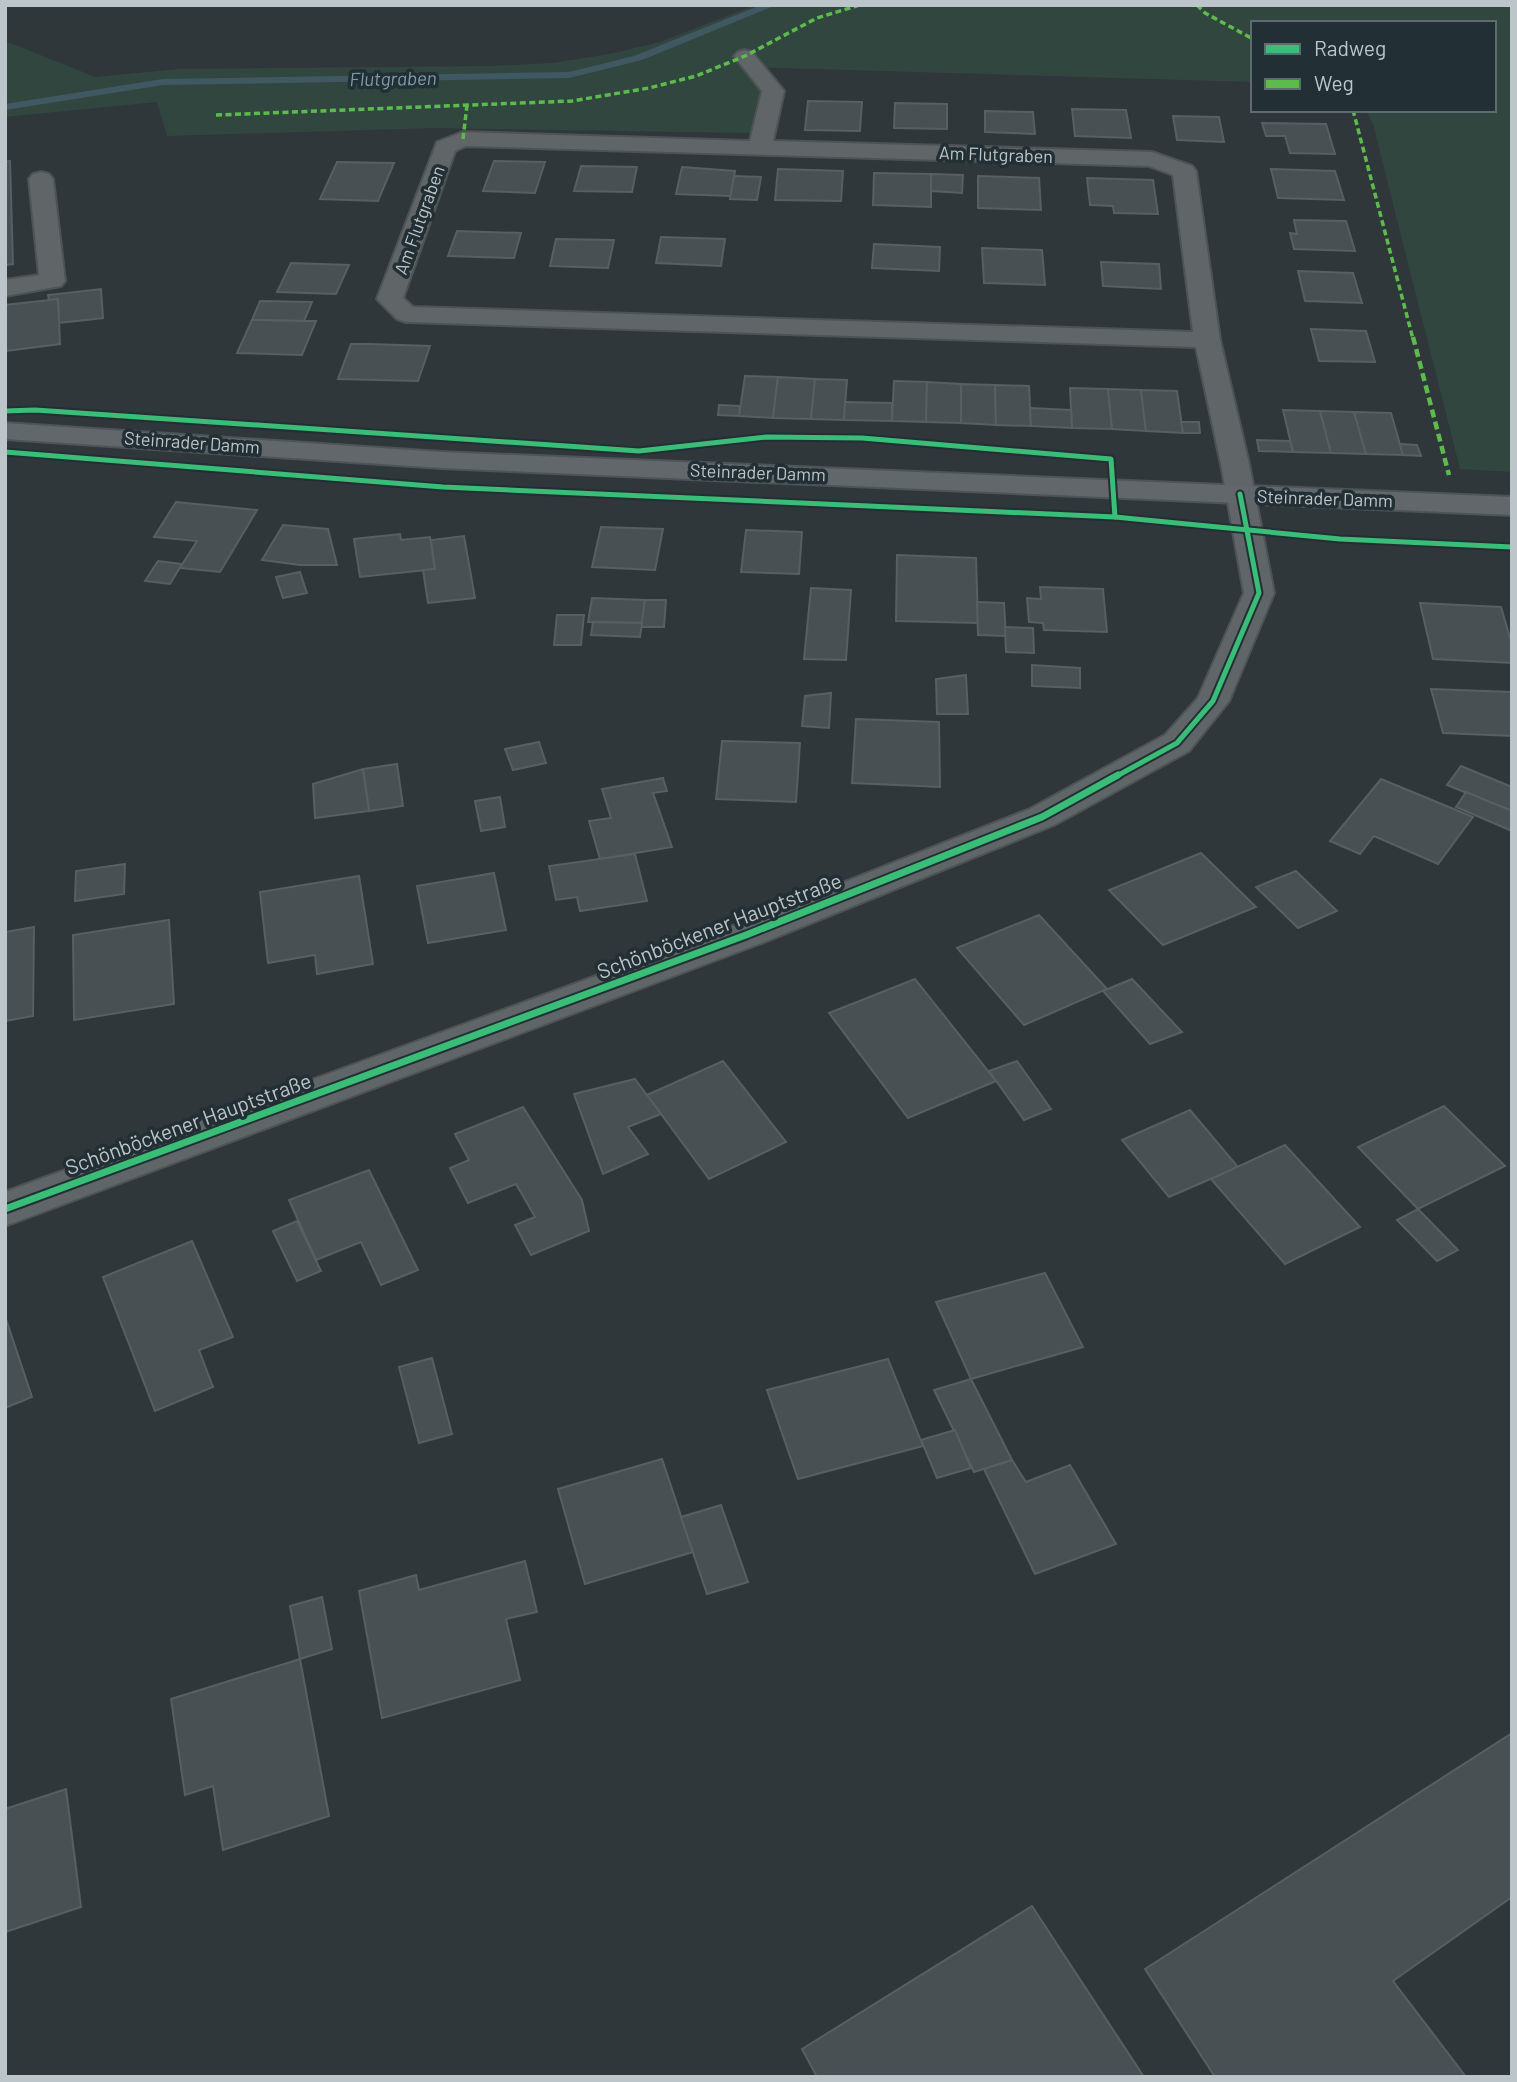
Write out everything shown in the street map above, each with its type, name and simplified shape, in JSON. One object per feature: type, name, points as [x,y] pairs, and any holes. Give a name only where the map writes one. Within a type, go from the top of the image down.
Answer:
[{"type":"main road","name":"Steinrader Damm","points":[[5,431],[441,460],[1512,506]]},
{"type":"street","points":[[745,56],[773,91],[760,148]]},
{"type":"street","name":"Am Flutgraben","points":[[1207,340],[406,313],[390,299],[446,147],[463,139],[1152,159],[1184,171],[1207,340],[1240,494]]},
{"type":"street","points":[[5,288],[52,281],[41,179]]},
{"type":"street","name":"Schönböckener Hauptstraße","points":[[5,1209],[746,935],[1042,817],[1177,743],[1213,701],[1259,593],[1240,494]]},
{"type":"green space","points":[[755,5],[1512,5],[1512,472],[1460,469],[1373,124],[1367,112],[1496,112],[1496,21],[1251,21],[1251,82],[745,67],[764,92],[750,133],[435,128],[167,136],[157,102],[5,117],[5,41],[95,77],[180,69],[552,63],[610,54],[660,42]]},
{"type":"building","points":[[808,101],[862,102],[860,131],[805,130]]},
{"type":"building","points":[[895,103],[947,104],[947,129],[894,128]]},
{"type":"building","points":[[1072,109],[1126,110],[1131,138],[1075,136]]},
{"type":"building","points":[[985,111],[1033,112],[1035,134],[985,132]]},
{"type":"building","points":[[1173,116],[1219,117],[1224,142],[1177,140]]},
{"type":"building","points":[[1262,123],[1326,124],[1335,154],[1290,153],[1285,136],[1266,136]]},
{"type":"building","points":[[10,161],[13,264],[5,265],[5,162]]},
{"type":"building","points":[[494,161],[545,162],[535,193],[483,191]]},
{"type":"building","points":[[337,162],[394,163],[378,201],[320,199]]},
{"type":"building","points":[[581,166],[637,167],[632,192],[574,191]]},
{"type":"building","points":[[682,167],[735,171],[731,196],[676,194]]},
{"type":"building","points":[[778,169],[843,171],[841,201],[775,200]]},
{"type":"building","points":[[1271,169],[1335,171],[1344,200],[1278,198]]},
{"type":"building","points":[[874,173],[931,174],[931,207],[873,205]]},
{"type":"building","points":[[931,174],[963,175],[962,193],[931,191]]},
{"type":"building","points":[[734,176],[761,177],[757,200],[730,199]]},
{"type":"building","points":[[978,176],[1039,178],[1041,210],[978,208]]},
{"type":"building","points":[[1087,178],[1153,180],[1158,214],[1114,213],[1113,206],[1090,205]]},
{"type":"building","points":[[1294,220],[1346,221],[1355,251],[1294,249],[1290,233],[1297,234]]},
{"type":"building","points":[[457,231],[521,233],[514,258],[448,256]]},
{"type":"building","points":[[661,237],[725,239],[721,266],[656,263]]},
{"type":"building","points":[[556,239],[614,240],[608,268],[550,266]]},
{"type":"building","points":[[874,244],[940,247],[939,271],[872,268]]},
{"type":"building","points":[[982,248],[1042,250],[1045,285],[984,283]]},
{"type":"building","points":[[1101,262],[1159,264],[1161,289],[1103,286]]},
{"type":"building","points":[[291,263],[349,265],[336,294],[277,292]]},
{"type":"building","points":[[1298,271],[1353,273],[1362,303],[1305,301]]},
{"type":"building","points":[[101,289],[103,318],[59,323],[58,299],[49,300],[48,295]]},
{"type":"building","points":[[58,299],[60,344],[5,351],[5,305]]},
{"type":"building","points":[[260,301],[312,302],[304,321],[252,320]]},
{"type":"building","points":[[252,320],[316,321],[302,355],[237,353]]},
{"type":"building","points":[[1311,329],[1366,331],[1375,362],[1319,361]]},
{"type":"building","points":[[351,344],[430,346],[418,381],[338,379]]},
{"type":"building","points":[[745,376],[778,377],[773,418],[739,416]]},
{"type":"building","points":[[778,377],[815,379],[811,419],[773,418]]},
{"type":"building","points":[[815,379],[847,380],[844,420],[811,419]]},
{"type":"building","points":[[894,381],[927,382],[926,422],[892,421]]},
{"type":"building","points":[[927,382],[961,384],[961,423],[926,422]]},
{"type":"building","points":[[961,384],[995,385],[996,425],[961,423]]},
{"type":"building","points":[[995,385],[1029,386],[1031,426],[996,425]]},
{"type":"building","points":[[1070,388],[1108,389],[1112,429],[1072,428]]},
{"type":"building","points":[[1108,389],[1141,390],[1146,431],[1112,429]]},
{"type":"building","points":[[1141,390],[1177,391],[1183,433],[1146,431]]},
{"type":"building","points":[[845,402],[892,403],[892,421],[844,420]]},
{"type":"building","points":[[719,405],[740,406],[739,416],[718,415]]},
{"type":"building","points":[[1030,408],[1071,410],[1072,428],[1031,426]]},
{"type":"building","points":[[1283,410],[1320,411],[1331,453],[1293,452]]},
{"type":"building","points":[[1320,411],[1354,412],[1366,454],[1331,453]]},
{"type":"building","points":[[1354,412],[1391,413],[1403,455],[1366,454]]},
{"type":"building","points":[[1181,422],[1199,422],[1200,433],[1183,433]]},
{"type":"building","points":[[1257,440],[1290,441],[1293,452],[1259,451]]},
{"type":"building","points":[[1400,444],[1417,445],[1421,456],[1403,455]]},
{"type":"building","points":[[176,502],[257,510],[220,572],[180,568],[197,541],[154,537]]},
{"type":"building","points":[[283,525],[328,529],[337,565],[300,565],[262,560]]},
{"type":"building","points":[[601,527],[663,529],[655,570],[592,567]]},
{"type":"building","points":[[746,530],[802,532],[799,574],[741,572]]},
{"type":"building","points":[[400,534],[401,540],[430,537],[435,569],[360,577],[354,539]]},
{"type":"building","points":[[464,536],[475,598],[428,603],[423,570],[435,569],[431,540]]},
{"type":"building","points":[[897,555],[976,558],[978,623],[896,621]]},
{"type":"building","points":[[158,561],[182,564],[170,584],[145,581]]},
{"type":"building","points":[[300,572],[307,593],[283,598],[276,577]]},
{"type":"building","points":[[1040,587],[1103,589],[1107,632],[1044,630],[1043,623],[1029,622],[1027,598],[1041,599]]},
{"type":"building","points":[[811,588],[851,590],[846,660],[804,659]]},
{"type":"building","points":[[592,598],[645,600],[642,623],[588,622]]},
{"type":"building","points":[[645,600],[666,600],[664,627],[641,627]]},
{"type":"building","points":[[977,602],[1004,603],[1006,636],[978,635]]},
{"type":"building","points":[[1420,603],[1501,607],[1512,645],[1512,663],[1433,659]]},
{"type":"building","points":[[557,615],[584,615],[581,645],[554,645]]},
{"type":"building","points":[[593,622],[642,623],[640,637],[591,635]]},
{"type":"building","points":[[1005,627],[1033,628],[1034,653],[1006,652]]},
{"type":"building","points":[[1032,665],[1080,668],[1080,688],[1032,686]]},
{"type":"building","points":[[966,675],[968,714],[937,714],[936,679]]},
{"type":"building","points":[[1431,689],[1512,692],[1512,736],[1443,733]]},
{"type":"building","points":[[831,693],[829,728],[802,726],[805,696]]},
{"type":"building","points":[[856,719],[939,722],[940,787],[852,783]]},
{"type":"building","points":[[722,741],[800,743],[796,802],[716,799]]},
{"type":"building","points":[[539,742],[546,763],[513,770],[505,749]]},
{"type":"building","points":[[397,764],[403,806],[369,811],[363,769]]},
{"type":"building","points":[[1461,766],[1512,787],[1512,811],[1447,785]]},
{"type":"building","points":[[363,769],[369,811],[315,818],[313,784]]},
{"type":"building","points":[[663,778],[667,791],[653,793],[672,847],[600,859],[589,821],[611,818],[602,789]]},
{"type":"building","points":[[1381,779],[1473,817],[1438,864],[1374,836],[1360,854],[1330,841]]},
{"type":"building","points":[[1466,792],[1512,811],[1512,831],[1456,807]]},
{"type":"building","points":[[500,797],[505,827],[481,831],[475,801]]},
{"type":"building","points":[[1201,853],[1256,907],[1163,945],[1109,890]]},
{"type":"building","points":[[635,854],[647,901],[580,911],[577,897],[556,900],[549,866]]},
{"type":"building","points":[[125,864],[124,894],[75,901],[76,871]]},
{"type":"building","points":[[1296,871],[1337,911],[1298,928],[1256,887]]},
{"type":"building","points":[[494,873],[506,930],[428,943],[417,886]]},
{"type":"building","points":[[359,876],[373,964],[317,974],[315,955],[268,963],[260,892]]},
{"type":"building","points":[[1039,915],[1107,989],[1024,1025],[957,948]]},
{"type":"building","points":[[169,920],[174,1004],[74,1020],[73,935]]},
{"type":"building","points":[[34,927],[33,1016],[5,1021],[5,932]]},
{"type":"building","points":[[915,979],[996,1081],[908,1118],[829,1013]]},
{"type":"building","points":[[1132,979],[1182,1032],[1150,1044],[1103,991]]},
{"type":"building","points":[[723,1061],[786,1142],[709,1179],[647,1095]]},
{"type":"building","points":[[1017,1061],[1051,1109],[1024,1120],[989,1071]]},
{"type":"building","points":[[635,1079],[661,1114],[628,1127],[648,1154],[603,1174],[574,1094]]},
{"type":"building","points":[[1444,1106],[1505,1166],[1418,1209],[1358,1147]]},
{"type":"building","points":[[523,1107],[582,1200],[589,1231],[531,1255],[515,1225],[535,1217],[516,1184],[468,1203],[450,1168],[469,1160],[455,1134]]},
{"type":"building","points":[[1190,1110],[1238,1167],[1169,1197],[1122,1140]]},
{"type":"building","points":[[1285,1145],[1360,1227],[1285,1264],[1211,1179]]},
{"type":"building","points":[[369,1170],[418,1270],[381,1285],[361,1242],[316,1260],[289,1200]]},
{"type":"building","points":[[1418,1209],[1458,1250],[1437,1261],[1397,1220]]},
{"type":"building","points":[[297,1221],[321,1271],[297,1281],[273,1231]]},
{"type":"building","points":[[192,1241],[233,1337],[199,1350],[213,1387],[155,1411],[103,1277]]},
{"type":"building","points":[[1045,1273],[1083,1347],[971,1379],[936,1302]]},
{"type":"building","points":[[5,1316],[32,1397],[5,1408]]},
{"type":"building","points":[[432,1358],[452,1434],[419,1443],[399,1367]]},
{"type":"building","points":[[888,1359],[923,1446],[798,1479],[767,1390]]},
{"type":"building","points":[[971,1379],[1012,1460],[974,1472],[934,1390]]},
{"type":"building","points":[[955,1430],[971,1468],[937,1478],[921,1440]]},
{"type":"building","points":[[662,1459],[693,1552],[585,1584],[558,1489]]},
{"type":"building","points":[[1012,1460],[1026,1482],[1070,1465],[1116,1544],[1035,1574],[984,1469]]},
{"type":"building","points":[[721,1505],[748,1582],[707,1594],[681,1517]]},
{"type":"building","points":[[525,1561],[537,1612],[506,1619],[520,1680],[382,1718],[359,1591],[416,1575],[419,1590]]},
{"type":"building","points":[[322,1597],[332,1649],[300,1659],[290,1606]]},
{"type":"building","points":[[300,1659],[329,1816],[223,1850],[213,1786],[185,1795],[171,1699]]},
{"type":"building","points":[[1512,1733],[1512,1897],[1393,1981],[1466,2077],[1215,2077],[1145,1969]]},
{"type":"building","points":[[66,1789],[81,1907],[5,1932],[5,1809]]},
{"type":"building","points":[[1032,1906],[1144,2077],[817,2077],[802,2049]]},
{"type":"waterway","name":"Flutgraben","points":[[5,107],[163,82],[569,75],[638,58],[771,5]]},
{"type":"marked path","points":[[216,115],[572,101],[649,88],[696,76],[745,56],[817,18],[860,5]]},
{"type":"marked path","points":[[1197,5],[1205,13],[1251,38]]},
{"type":"marked path","points":[[463,139],[467,105]]},
{"type":"marked path","points":[[1354,112],[1449,475]]},
{"type":"cycle path","points":[[5,411],[35,410],[639,451],[766,437],[862,438],[1111,459],[1115,517]]},
{"type":"cycle path","points":[[5,452],[443,487],[1115,517],[1340,539],[1512,547]]},
{"type":"cycle path","points":[[5,1209],[746,935],[1042,817],[1177,743],[1213,701],[1259,593],[1240,494]]}]
